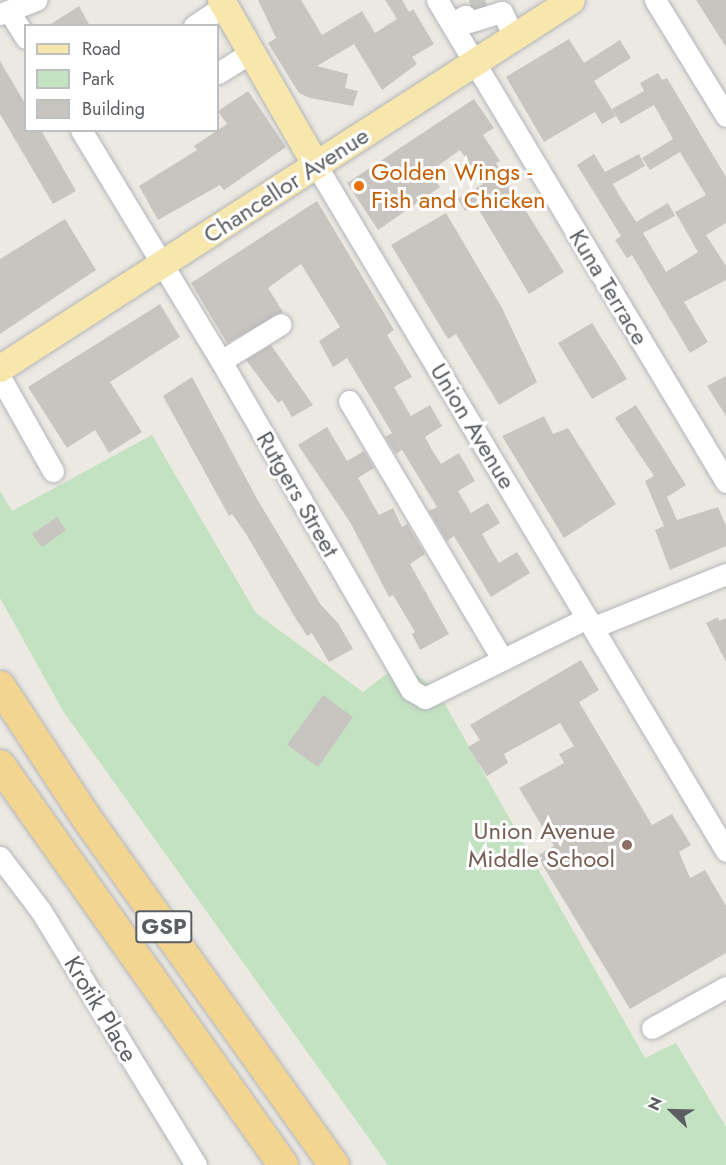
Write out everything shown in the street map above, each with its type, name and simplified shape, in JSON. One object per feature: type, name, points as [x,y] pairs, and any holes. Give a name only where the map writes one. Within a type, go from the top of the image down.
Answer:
[{"type":"highway","name":"GSP","points":[[0,686],[85,816],[334,1165]]},
{"type":"highway","name":"GSP","points":[[0,765],[283,1165]]},
{"type":"main road","name":"Chancellor Avenue","points":[[0,368],[571,0]]},
{"type":"main road","name":"Union Avenue","points":[[223,3],[316,165]]},
{"type":"street","points":[[24,36],[4,12],[36,0]]},
{"type":"street","name":"Kuna Terrace","points":[[437,0],[462,14],[474,63],[726,482]]},
{"type":"street","points":[[655,0],[726,116]]},
{"type":"street","points":[[197,24],[223,3]]},
{"type":"street","points":[[462,14],[469,22],[499,6],[514,37]]},
{"type":"street","points":[[219,72],[250,52]]},
{"type":"street","name":"Rutgers Street","points":[[82,132],[161,266],[221,361],[411,690],[425,698],[503,660],[591,622],[726,574]]},
{"type":"street","name":"Union Avenue","points":[[316,165],[591,622],[720,827],[726,851]]},
{"type":"street","points":[[221,361],[281,324]]},
{"type":"street","points":[[0,377],[53,471]]},
{"type":"street","points":[[350,401],[503,660]]},
{"type":"street","name":"Krotik Place","points":[[0,857],[41,911],[196,1165]]},
{"type":"street","points":[[652,1028],[726,987]]},
{"type":"green space","points":[[152,435],[256,613],[363,692],[401,663],[437,690],[645,1058],[676,1043],[726,1127],[726,1165],[388,1165],[63,711],[0,598],[0,491],[12,511]]},
{"type":"building","points":[[258,0],[301,0],[322,35],[362,11],[375,33],[397,19],[385,0],[402,0],[409,12],[413,9],[434,44],[412,57],[417,64],[382,90],[354,44],[317,66],[348,74],[345,88],[358,91],[353,106],[310,98],[299,93],[268,43],[276,38]]},
{"type":"building","points":[[696,0],[726,0],[726,47]]},
{"type":"building","points":[[79,6],[89,24],[51,24]]},
{"type":"building","points":[[569,39],[584,63],[620,40],[631,58],[594,81],[616,116],[602,124],[595,112],[544,142],[506,77]]},
{"type":"building","points":[[0,61],[24,102],[24,132],[42,132],[76,191],[53,204],[0,114]]},
{"type":"building","points":[[658,73],[662,80],[667,78],[726,177],[726,223],[706,235],[726,266],[726,280],[684,302],[708,342],[690,353],[632,255],[627,258],[615,240],[621,236],[577,165],[594,154],[605,172],[639,154],[645,166],[613,184],[619,195],[636,222],[668,203],[675,216],[643,233],[666,272],[698,252],[675,212],[706,195],[680,152],[650,170],[642,158],[673,139],[654,105],[621,124],[612,109],[644,91],[640,83]]},
{"type":"building","points":[[248,91],[286,147],[224,190],[220,185],[158,220],[139,186],[197,150],[194,146],[215,132],[219,132],[219,129],[227,124],[219,110]]},
{"type":"building","points":[[474,99],[494,128],[483,135],[500,161],[496,163],[564,272],[529,294],[476,205],[465,211],[458,199],[483,184],[460,150],[429,172],[440,187],[378,230],[347,183]]},
{"type":"building","points":[[317,201],[394,330],[387,335],[412,377],[394,387],[411,416],[430,405],[442,426],[425,437],[441,464],[459,453],[475,481],[458,491],[471,513],[488,503],[500,523],[482,534],[499,563],[517,552],[530,573],[491,597],[454,536],[447,541],[429,511],[437,507],[402,450],[396,454],[385,437],[392,433],[347,358],[333,367],[319,341],[340,327],[301,264],[268,288],[283,312],[227,343],[191,283]]},
{"type":"building","points":[[446,213],[502,308],[537,382],[499,405],[456,334],[448,339],[391,245]]},
{"type":"building","points":[[65,219],[96,270],[0,334],[0,259]]},
{"type":"building","points":[[160,304],[180,337],[110,382],[142,432],[109,453],[95,430],[67,448],[28,387]]},
{"type":"building","points":[[592,323],[627,379],[592,399],[558,343]]},
{"type":"building","points":[[271,345],[313,405],[292,417],[282,400],[278,403],[246,360]]},
{"type":"building","points":[[726,376],[726,416],[707,386]]},
{"type":"building","points":[[192,377],[257,499],[321,605],[338,623],[353,649],[329,662],[312,633],[307,636],[246,534],[232,514],[229,516],[163,396]]},
{"type":"building","points":[[636,405],[686,485],[667,497],[677,520],[718,507],[726,526],[726,546],[670,570],[655,530],[664,526],[645,481],[654,476],[615,418]]},
{"type":"building","points":[[544,416],[553,434],[568,428],[616,504],[564,538],[502,436]]},
{"type":"building","points":[[327,427],[347,461],[364,451],[374,468],[358,478],[379,515],[393,508],[402,527],[407,524],[425,554],[410,564],[449,634],[420,650],[412,634],[415,632],[393,595],[389,597],[350,522],[298,445]]},
{"type":"building","points":[[57,517],[66,530],[42,547],[32,534]]},
{"type":"building","points":[[718,617],[719,621],[726,618],[726,662],[706,623]]},
{"type":"building","name":"Union Avenue Middle School","points":[[581,660],[599,690],[579,702],[652,825],[672,814],[691,845],[679,852],[690,878],[705,870],[726,906],[726,953],[630,1009],[537,856],[554,846],[519,788],[564,763],[559,754],[574,746],[560,723],[504,754],[508,763],[487,776],[468,747],[480,740],[470,725]]},
{"type":"building","points":[[323,695],[353,717],[318,767],[287,745]]},
{"type":"tunnel","points":[[470,4],[485,0]]},
{"type":"place","name":"Golden Wings - Fish and Chicken","points":[[359,186]]},
{"type":"place","name":"Union Avenue Middle School","points":[[627,845]]}]
